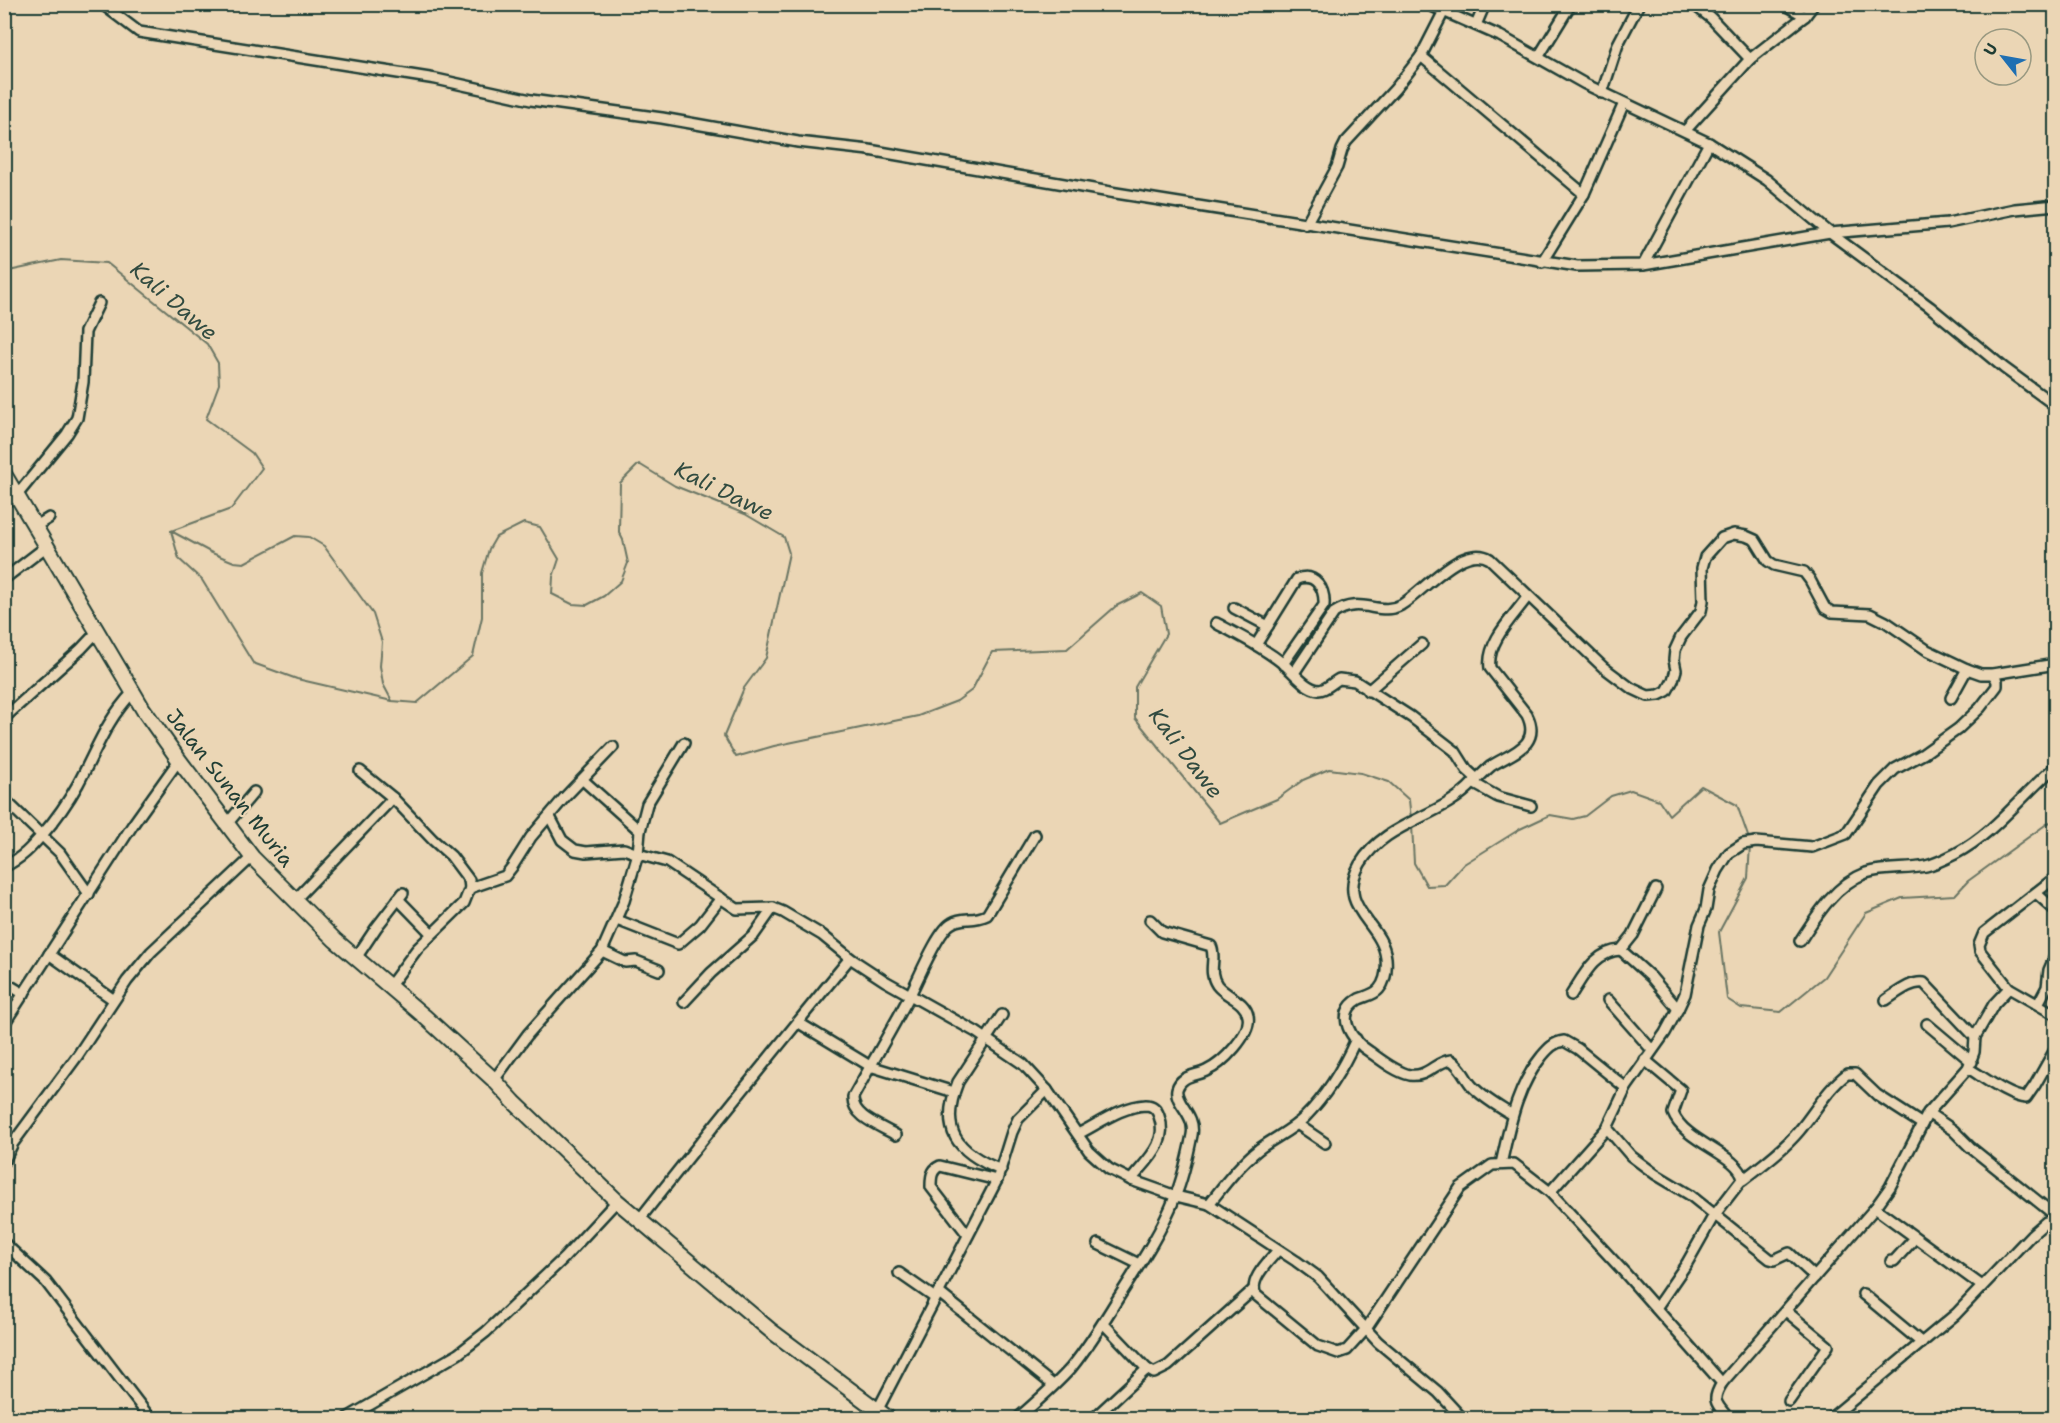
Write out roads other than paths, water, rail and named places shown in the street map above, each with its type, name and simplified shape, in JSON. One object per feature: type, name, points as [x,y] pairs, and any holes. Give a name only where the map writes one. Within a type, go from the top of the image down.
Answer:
[{"type":"main road","name":"Jalan Sunan Muria","points":[[4,474],[18,494],[133,692],[179,760],[252,857],[294,901],[494,1080],[617,1201],[770,1330],[883,1415]]},
{"type":"street","points":[[102,4],[139,32],[436,79],[531,100],[662,118],[798,142],[869,150],[1403,240],[1480,249],[1577,266],[1643,265],[1830,233],[1948,223],[2015,209],[2055,205]]},
{"type":"street","points":[[1427,4],[1539,56],[1602,93],[1709,143],[1767,180],[1830,233],[1930,307],[2004,368],[2055,406]]},
{"type":"street","points":[[1476,25],[1485,4]]},
{"type":"street","points":[[1539,56],[1571,4]]},
{"type":"street","points":[[1602,93],[1618,44],[1639,4]]},
{"type":"street","points":[[1693,4],[1711,18],[1750,59]]},
{"type":"street","points":[[1784,4],[1805,16]]},
{"type":"street","points":[[1685,132],[1750,59],[1805,16],[1814,4]]},
{"type":"street","points":[[1306,224],[1337,167],[1346,142],[1395,89],[1421,56],[1444,11]]},
{"type":"street","points":[[1421,56],[1584,195]]},
{"type":"street","points":[[1542,261],[1584,195],[1624,103]]},
{"type":"street","points":[[1643,265],[1709,143]]},
{"type":"street","points":[[4,503],[18,494],[67,434],[77,418],[83,382],[85,332],[99,303]]},
{"type":"street","points":[[36,526],[49,518]]},
{"type":"street","points":[[1294,674],[1334,613],[1350,605],[1364,605],[1377,609],[1399,606],[1428,582],[1475,554],[1491,559],[1603,667],[1631,688],[1648,696],[1659,694],[1667,691],[1673,680],[1676,670],[1675,650],[1681,637],[1701,611],[1702,568],[1705,557],[1722,538],[1734,534],[1755,540],[1768,561],[1774,565],[1804,572],[1825,608],[1832,612],[1870,614],[1927,650],[1967,669],[1981,674],[1993,674],[2055,664]]},
{"type":"street","points":[[4,579],[47,546]]},
{"type":"street","points":[[1256,645],[1297,579],[1304,576],[1311,578],[1320,586],[1325,595],[1324,606],[1283,664]]},
{"type":"street","points":[[1512,1115],[1474,1088],[1463,1070],[1451,1060],[1443,1060],[1424,1073],[1410,1075],[1371,1053],[1348,1031],[1346,1017],[1350,1006],[1380,987],[1386,972],[1386,958],[1382,943],[1358,909],[1354,897],[1355,875],[1371,849],[1403,825],[1456,799],[1490,767],[1522,747],[1532,732],[1527,715],[1490,668],[1489,662],[1495,642],[1528,597]]},
{"type":"street","points":[[1234,608],[1268,626]]},
{"type":"street","points":[[1216,623],[1256,645],[1317,690],[1325,689],[1339,679],[1347,678],[1355,681],[1411,717],[1455,751],[1475,781],[1507,801],[1531,806]]},
{"type":"street","points":[[4,718],[97,632]]},
{"type":"street","points":[[1368,691],[1422,644]]},
{"type":"street","points":[[1951,698],[1967,669]]},
{"type":"street","points":[[1550,1192],[1607,1128],[1626,1088],[1665,1033],[1678,1009],[1685,994],[1709,890],[1729,853],[1743,844],[1756,842],[1812,847],[1846,834],[1879,785],[1895,769],[1923,754],[1958,729],[1980,708],[1997,686],[1993,674]]},
{"type":"street","points":[[4,867],[21,858],[63,811],[108,723],[133,692]]},
{"type":"street","points":[[494,1080],[528,1034],[602,951],[617,920],[638,854],[640,831],[647,804],[684,744]]},
{"type":"street","points":[[470,888],[505,876],[531,837],[565,797],[613,747]]},
{"type":"street","points":[[4,1024],[134,823],[179,760]]},
{"type":"street","points":[[1800,941],[1818,913],[1854,880],[1867,873],[1927,866],[1980,840],[2055,766]]},
{"type":"street","points":[[360,771],[393,798],[451,856],[469,880],[470,888],[464,903],[431,933],[389,987]]},
{"type":"street","points":[[583,780],[640,831]]},
{"type":"street","points":[[227,824],[254,792]]},
{"type":"street","points":[[294,901],[393,798]]},
{"type":"street","points":[[4,799],[60,853],[88,894]]},
{"type":"street","points":[[550,817],[562,840],[575,850],[586,852],[624,849],[667,862],[737,909],[773,908],[822,935],[850,958],[985,1038],[1023,1064],[1047,1090],[1089,1151],[1109,1168],[1131,1180],[1176,1196],[1209,1204],[1318,1277],[1378,1342],[1438,1392],[1462,1419]]},
{"type":"street","points":[[896,1135],[860,1115],[852,1104],[853,1097],[945,928],[950,923],[962,919],[977,920],[987,915],[1035,835]]},
{"type":"street","points":[[4,1161],[13,1143],[78,1055],[127,981],[152,952],[252,857]]},
{"type":"street","points":[[2055,877],[1983,933],[1979,945],[1980,951],[2009,988],[2055,1015]]},
{"type":"street","points":[[1621,950],[1633,935],[1656,889]]},
{"type":"street","points":[[2036,893],[2055,911]]},
{"type":"street","points":[[356,958],[400,896],[431,933]]},
{"type":"street","points":[[617,920],[678,944],[700,925],[721,898]]},
{"type":"street","points":[[684,1002],[711,972],[754,935],[773,908]]},
{"type":"street","points":[[1018,1419],[1070,1368],[1103,1323],[1156,1236],[1176,1196],[1193,1132],[1191,1116],[1177,1096],[1177,1088],[1183,1080],[1206,1072],[1220,1062],[1233,1050],[1246,1030],[1249,1018],[1245,1006],[1216,984],[1211,972],[1214,952],[1211,946],[1204,942],[1162,932],[1150,920]]},
{"type":"street","points":[[1571,995],[1590,966],[1599,957],[1608,951],[1621,950],[1651,977],[1678,1009]]},
{"type":"street","points":[[602,951],[624,962],[636,961],[659,970]]},
{"type":"street","points":[[49,954],[114,1000]]},
{"type":"street","points":[[2038,1004],[2048,987],[2049,970],[2055,954]]},
{"type":"street","points":[[639,1220],[850,958]]},
{"type":"street","points":[[4,982],[24,994]]},
{"type":"street","points":[[1886,1000],[1908,986],[1919,982],[1924,983],[1975,1037]]},
{"type":"street","points":[[1728,1419],[1716,1403],[1715,1395],[1722,1383],[1875,1208],[1890,1187],[1928,1113],[1970,1065],[1975,1037],[1994,1004],[2009,988]]},
{"type":"street","points":[[1608,1000],[1652,1050]]},
{"type":"street","points":[[1001,1170],[964,1150],[955,1137],[952,1119],[954,1092],[958,1082],[1002,1015]]},
{"type":"street","points":[[799,1023],[870,1066],[954,1092]]},
{"type":"street","points":[[1927,1024],[1970,1065],[2019,1097],[2026,1098],[2055,1048]]},
{"type":"street","points":[[1209,1204],[1229,1177],[1251,1156],[1297,1124],[1320,1101],[1332,1085],[1356,1039]]},
{"type":"street","points":[[1501,1164],[1512,1115],[1522,1086],[1548,1049],[1559,1042],[1564,1041],[1578,1049],[1626,1088]]},
{"type":"street","points":[[1645,1060],[1681,1090],[1673,1113],[1681,1128],[1737,1167],[1742,1172],[1743,1180]]},
{"type":"street","points":[[1656,1308],[1687,1263],[1715,1215],[1743,1180],[1791,1140],[1825,1096],[1847,1074],[1855,1074],[1877,1095],[1922,1124]]},
{"type":"street","points":[[883,1415],[937,1295],[997,1180],[1018,1119],[1047,1090]]},
{"type":"street","points":[[1078,1134],[1124,1110],[1143,1105],[1156,1110],[1160,1119],[1161,1141],[1131,1180]]},
{"type":"street","points":[[1831,1419],[1956,1314],[2046,1221],[2055,1217],[1970,1147],[1953,1130],[1928,1113]]},
{"type":"street","points":[[1297,1124],[1325,1143]]},
{"type":"street","points":[[1607,1128],[1639,1162],[1690,1195],[1770,1259],[1774,1260],[1789,1253],[1815,1277]]},
{"type":"street","points":[[4,1136],[13,1143]]},
{"type":"street","points":[[1253,1290],[1317,1346],[1338,1353],[1347,1350],[1366,1329],[1460,1188],[1492,1165],[1514,1164],[1550,1192],[1722,1383]]},
{"type":"street","points":[[968,1234],[931,1187],[935,1169],[940,1166],[997,1180]]},
{"type":"street","points":[[347,1419],[458,1354],[486,1332],[564,1258],[617,1201]]},
{"type":"street","points":[[1875,1208],[1982,1286]]},
{"type":"street","points":[[1891,1262],[1915,1238]]},
{"type":"street","points":[[4,1243],[46,1282],[150,1419]]},
{"type":"street","points":[[1098,1244],[1139,1264]]},
{"type":"street","points":[[1103,1323],[1147,1369],[1154,1373],[1168,1366],[1253,1290],[1255,1281],[1278,1250]]},
{"type":"street","points":[[899,1273],[937,1295],[1053,1386]]},
{"type":"street","points":[[1863,1294],[1922,1343]]},
{"type":"street","points":[[1786,1311],[1828,1346],[1789,1401]]},
{"type":"street","points":[[1094,1419],[1147,1369]]},
{"type":"waterway","name":"Kali Dawe","points":[[4,272],[61,260],[107,263],[207,344],[218,363],[219,384],[206,419],[252,453],[262,468],[231,509],[171,531]]},
{"type":"waterway","name":"Kali Dawe","points":[[171,531],[212,553],[234,562],[244,563],[295,536],[309,537],[324,546],[373,614],[382,642],[380,666],[383,684],[392,701],[417,703],[473,656],[482,617],[482,573],[489,549],[496,537],[524,523],[540,527],[559,559],[553,577],[552,594],[572,604],[587,605],[604,596],[621,581],[628,563],[619,532],[620,483],[639,464],[675,486],[745,514],[784,537],[789,553],[766,658],[744,688],[724,736],[736,757],[774,746],[918,716],[957,701],[972,690],[992,652],[1067,649],[1116,606],[1142,593],[1161,606],[1166,634],[1135,687],[1135,718],[1220,823],[1277,799],[1303,780],[1329,769],[1361,773],[1389,782],[1409,800],[1411,819]]},
{"type":"waterway","name":"Kali Dawe","points":[[171,531],[179,559],[202,580],[253,663],[297,679],[392,701]]},
{"type":"waterway","name":"Kali Dawe","points":[[1412,825],[1414,863],[1427,886],[1445,885],[1464,864],[1520,829],[1550,815],[1573,819],[1585,816],[1611,796],[1631,790],[1659,800],[1669,815],[1701,786],[1737,805],[1749,839]]},
{"type":"waterway","name":"Kali Dawe","points":[[1750,845],[1748,878],[1719,932],[1727,999],[1741,1008],[1781,1012],[1824,977],[1866,913],[1902,898],[1955,895],[1968,881],[2048,823],[2056,820]]}]
